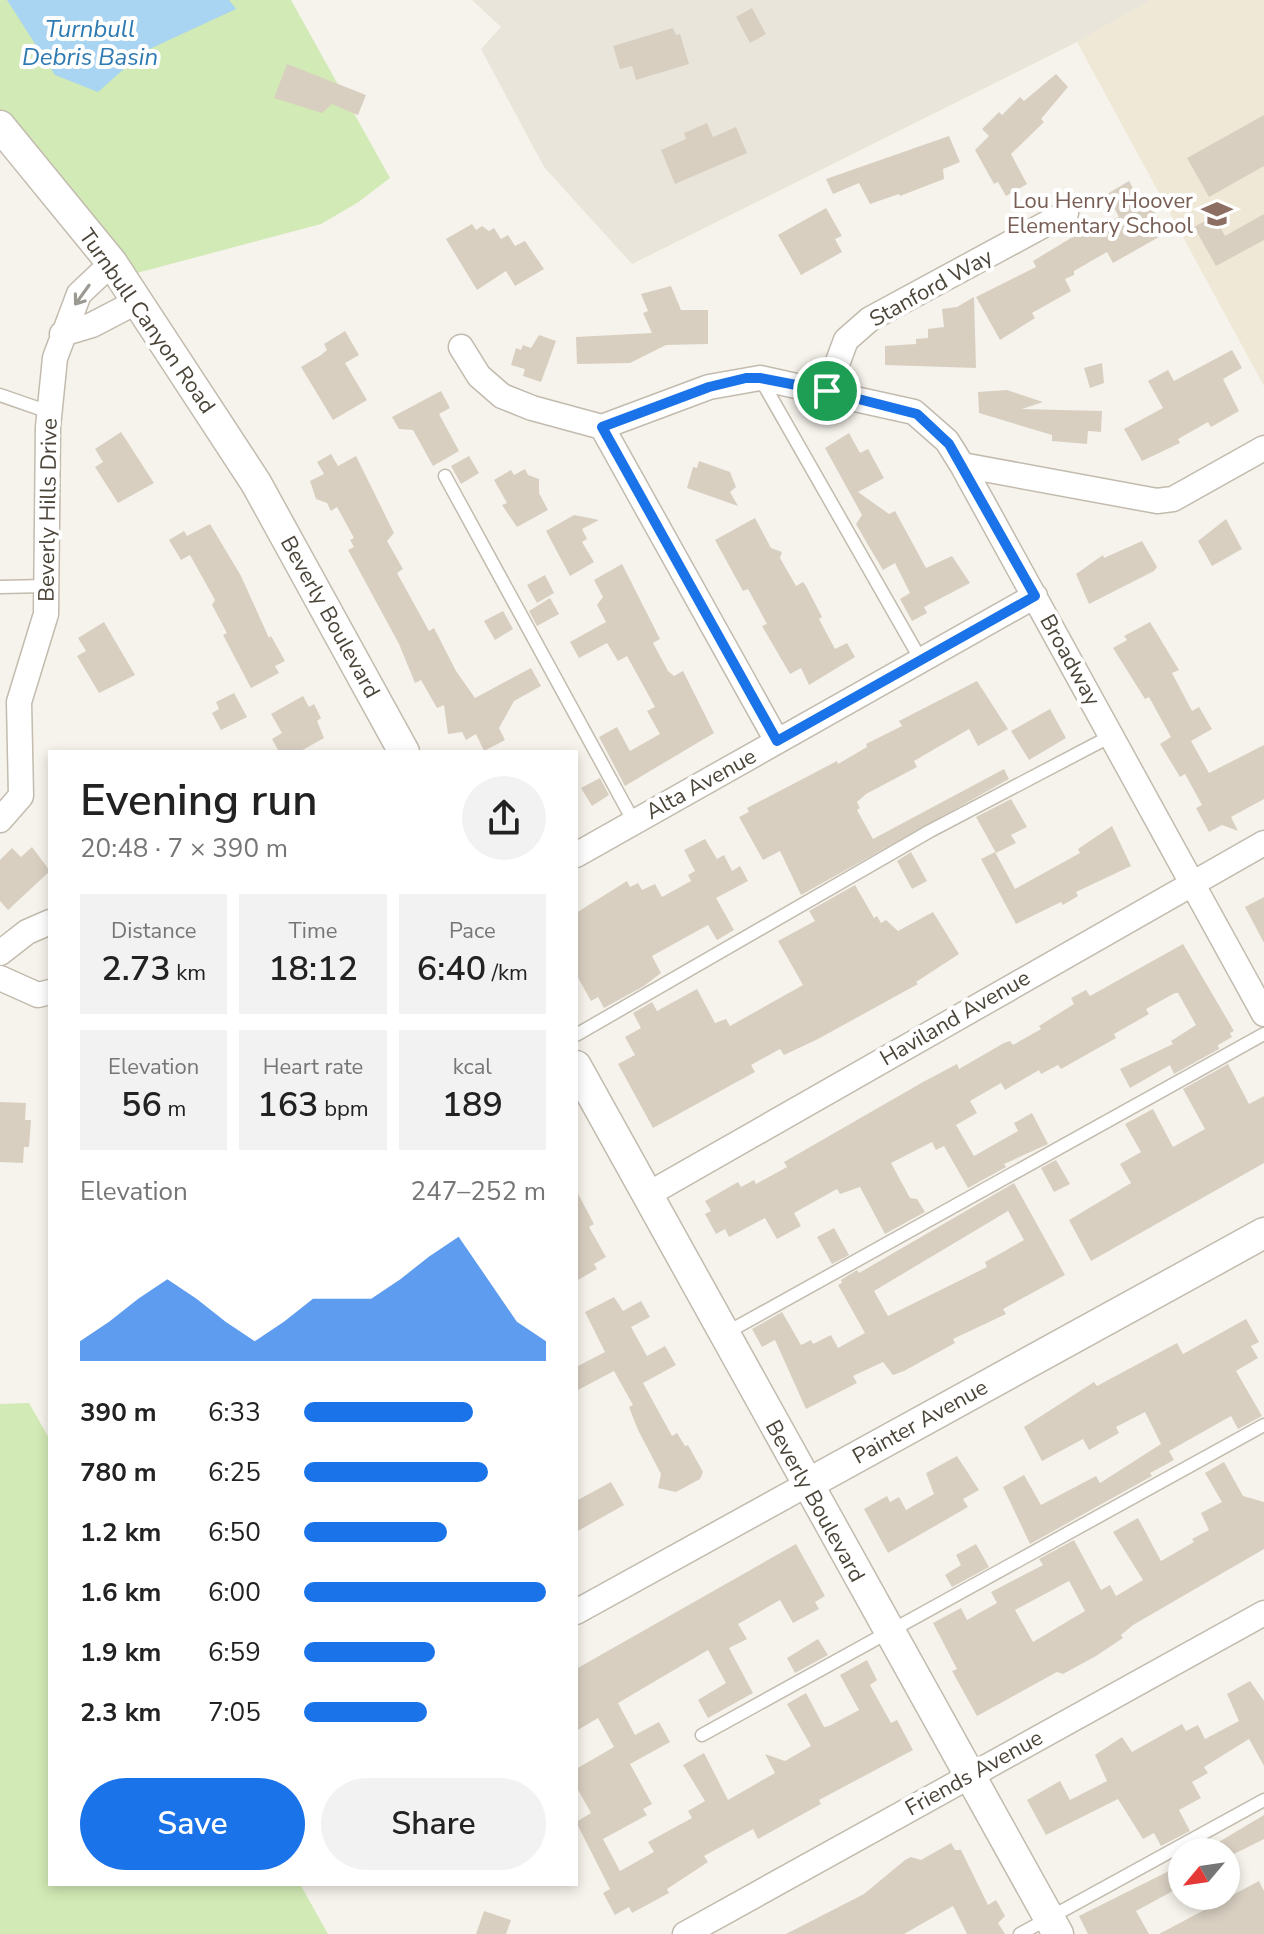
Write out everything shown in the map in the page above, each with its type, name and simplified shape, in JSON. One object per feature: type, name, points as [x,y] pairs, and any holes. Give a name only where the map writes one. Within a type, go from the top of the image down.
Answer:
[{"type":"street","name":"Turnbull Canyon Road","points":[[0,126],[112,263],[256,483]]},
{"type":"street","name":"Stanford Way","points":[[827,391],[846,340],[870,319],[1066,213]]},
{"type":"street","name":"Beverly Hills Drive","points":[[0,820],[21,796],[19,702],[46,614],[49,412],[55,358],[79,294],[112,263]]},
{"type":"street","points":[[62,334],[92,325],[138,301]]},
{"type":"street","points":[[461,347],[479,376],[502,396],[532,408],[602,427],[777,741]]},
{"type":"street","name":"Broadway","points":[[602,427],[709,387],[760,378],[914,412],[948,442],[1264,1014]]},
{"type":"street","points":[[962,465],[1135,500],[1165,501],[1264,448]]},
{"type":"street","name":"Beverly Boulevard","points":[[256,483],[403,750]]},
{"type":"street","name":"Alta Avenue","points":[[578,854],[1035,596]]},
{"type":"street","name":"Haviland Avenue","points":[[647,1195],[1264,843]]},
{"type":"street","points":[[0,953],[27,932],[48,923]]},
{"type":"street","points":[[0,978],[38,995],[48,992]]},
{"type":"street","name":"Beverly Boulevard","points":[[578,1070],[1053,1926]]},
{"type":"street","name":"Painter Avenue","points":[[578,1611],[1264,1233]]},
{"type":"street","name":"Friends Avenue","points":[[685,1934],[1264,1613]]},
{"type":"lane","points":[[760,378],[921,660]]},
{"type":"lane","points":[[0,395],[49,412]]},
{"type":"lane","points":[[445,476],[634,822]]},
{"type":"lane","points":[[0,587],[46,586]]},
{"type":"lane","points":[[578,1034],[930,831],[1111,736]]},
{"type":"lane","points":[[723,1334],[1264,1034]]},
{"type":"lane","points":[[702,1735],[1264,1425]]},
{"type":"lane","points":[[1020,1934],[1053,1926],[1264,1800]]},
{"type":"shaded area","points":[[472,0],[1151,0],[1077,42],[632,264],[544,167],[481,49],[501,27]]},
{"type":"shaded area","name":"Lou Henry Hoover Elementary School","points":[[1151,0],[1264,0],[1264,386],[1077,42]]},
{"type":"green space","points":[[0,0],[291,0],[390,178],[357,203],[321,224],[118,278],[0,124]]},
{"type":"green space","points":[[29,1403],[48,1436],[48,1886],[301,1886],[328,1934],[0,1934],[0,1404]]},
{"type":"water","name":"Turnbull Debris Basin","points":[[7,0],[229,0],[236,9],[143,52],[98,92],[55,75]]},
{"type":"building","points":[[752,8],[766,34],[750,43],[736,17]]},
{"type":"building","points":[[673,28],[676,35],[680,34],[689,64],[636,80],[632,66],[620,69],[613,46]]},
{"type":"building","points":[[287,64],[366,95],[358,115],[332,104],[322,113],[274,98]]},
{"type":"building","points":[[1056,74],[1068,87],[1041,119],[1044,122],[1011,154],[1027,184],[1006,196],[998,182],[994,184],[975,150],[989,136],[982,129],[999,112],[1002,115],[1020,97],[1024,101]]},
{"type":"building","points":[[1264,115],[1264,166],[1209,197],[1187,158]]},
{"type":"building","points":[[707,123],[713,137],[736,127],[747,153],[675,184],[661,150],[686,139],[684,133]]},
{"type":"building","points":[[949,136],[960,162],[943,169],[944,179],[900,196],[870,204],[859,183],[833,194],[826,179]]},
{"type":"building","points":[[1129,181],[1142,205],[1147,209],[1152,207],[1166,233],[1113,263],[1107,252],[1074,271],[1074,275],[1065,279],[1071,291],[1032,313],[1035,318],[1000,340],[976,297],[1036,267],[1033,261],[1071,238],[1119,217],[1107,194]]},
{"type":"building","points":[[826,208],[842,236],[835,239],[842,252],[801,275],[778,235]]},
{"type":"building","points":[[1264,214],[1264,240],[1216,266],[1194,227],[1214,216],[1225,236]]},
{"type":"building","points":[[472,224],[476,230],[482,226],[489,231],[494,228],[501,239],[508,235],[515,246],[525,241],[544,269],[515,286],[506,271],[477,290],[446,239]]},
{"type":"building","points":[[671,286],[681,310],[708,310],[708,344],[666,345],[630,363],[577,364],[576,337],[652,333],[643,313],[648,311],[641,294]]},
{"type":"building","points":[[974,297],[976,368],[885,365],[885,346],[916,344],[916,339],[928,338],[928,329],[944,327],[942,309],[957,307]]},
{"type":"building","points":[[345,331],[359,355],[345,363],[367,400],[333,420],[301,367],[321,355],[327,350],[324,344]]},
{"type":"building","points":[[539,335],[556,341],[541,382],[523,376],[525,369],[511,365],[516,348],[521,350],[523,345],[531,348]]},
{"type":"building","points":[[1232,350],[1242,368],[1223,379],[1239,411],[1211,427],[1208,422],[1178,439],[1180,443],[1142,461],[1124,429],[1163,408],[1148,381],[1168,370],[1174,381]]},
{"type":"building","points":[[1102,363],[1104,383],[1090,388],[1084,368]]},
{"type":"building","points":[[1007,390],[1043,402],[1022,409],[1102,411],[1101,432],[1088,431],[1087,444],[1052,441],[1052,435],[979,413],[978,392]]},
{"type":"building","points":[[441,391],[450,408],[439,414],[459,451],[433,466],[413,430],[399,429],[392,417]]},
{"type":"building","points":[[121,432],[154,483],[118,503],[95,467],[103,462],[95,449]]},
{"type":"building","points":[[849,433],[860,453],[868,449],[884,478],[858,492],[889,514],[895,511],[926,568],[952,556],[970,583],[924,607],[927,613],[912,621],[900,599],[910,593],[895,563],[883,570],[856,524],[862,515],[825,448]]},
{"type":"building","points":[[331,454],[338,466],[356,456],[394,533],[387,541],[403,569],[397,573],[429,631],[434,628],[456,671],[475,698],[531,668],[541,686],[514,701],[499,728],[505,740],[484,750],[476,734],[466,740],[462,732],[448,734],[444,705],[437,708],[421,680],[415,683],[399,644],[348,550],[354,547],[350,540],[354,538],[337,507],[331,511],[327,503],[316,499],[310,481],[324,474],[317,462]]},
{"type":"building","points":[[469,456],[479,473],[461,484],[451,466]]},
{"type":"building","points":[[699,461],[730,472],[736,487],[730,492],[738,506],[687,488],[693,467],[697,468]]},
{"type":"building","points":[[525,469],[528,475],[539,479],[539,493],[548,510],[517,527],[502,505],[507,503],[494,480],[511,470],[514,475]]},
{"type":"building","points":[[574,515],[599,520],[582,529],[587,539],[582,542],[594,562],[570,576],[546,531]]},
{"type":"building","points":[[755,518],[771,548],[782,552],[780,558],[796,586],[803,582],[806,586],[835,649],[847,643],[855,657],[809,685],[801,668],[790,674],[762,626],[767,624],[748,589],[743,591],[715,540]]},
{"type":"building","points":[[1226,519],[1242,549],[1212,566],[1198,541]]},
{"type":"building","points":[[210,524],[241,576],[269,638],[271,636],[285,661],[275,666],[279,673],[251,688],[223,635],[227,633],[212,605],[215,600],[190,555],[181,560],[169,540],[184,531],[187,536]]},
{"type":"building","points":[[1142,541],[1157,567],[1154,571],[1089,604],[1076,574],[1103,555],[1104,558]]},
{"type":"building","points":[[622,564],[660,639],[653,643],[668,671],[674,676],[683,671],[714,733],[625,786],[599,737],[617,727],[630,751],[660,734],[647,711],[655,707],[627,656],[618,661],[607,643],[579,658],[570,642],[606,622],[597,605],[603,597],[594,580]]},
{"type":"building","points":[[545,575],[554,593],[537,603],[527,585]]},
{"type":"building","points":[[550,598],[559,614],[537,626],[529,611]]},
{"type":"building","points":[[503,611],[513,629],[495,640],[484,621]]},
{"type":"building","points":[[104,622],[135,675],[99,693],[77,656],[86,651],[78,638]]},
{"type":"building","points":[[1150,622],[1179,670],[1172,673],[1192,711],[1199,707],[1212,729],[1191,741],[1209,773],[1264,745],[1264,799],[1231,817],[1238,831],[1222,825],[1209,832],[1196,808],[1202,805],[1185,774],[1180,777],[1160,744],[1171,737],[1149,697],[1145,699],[1113,648],[1127,640],[1124,636]]},
{"type":"building","points":[[977,681],[1008,729],[978,746],[969,729],[914,761],[917,767],[866,794],[857,802],[860,808],[857,810],[873,839],[1004,769],[1009,779],[801,895],[780,851],[763,860],[739,817],[749,812],[747,808],[837,761],[838,764],[867,747],[866,744],[902,726],[899,721]]},
{"type":"building","points":[[234,693],[247,717],[221,730],[212,713],[219,709],[216,702]]},
{"type":"building","points":[[303,696],[309,707],[314,704],[321,718],[317,721],[324,738],[303,750],[278,750],[272,739],[282,733],[271,714]]},
{"type":"building","points":[[1050,709],[1066,738],[1029,760],[1011,731]]},
{"type":"building","points":[[600,778],[609,795],[592,806],[581,788]]},
{"type":"building","points":[[1011,799],[1027,827],[1011,835],[1016,843],[996,853],[976,817]]},
{"type":"building","points":[[1112,826],[1131,866],[1076,892],[1078,896],[1063,905],[1061,902],[1016,924],[981,859],[995,852],[1015,889],[1080,853],[1078,849]]},
{"type":"building","points":[[705,839],[717,859],[724,855],[732,871],[740,866],[748,881],[716,898],[734,930],[717,940],[708,925],[652,956],[661,973],[644,986],[604,1008],[598,997],[591,1001],[578,978],[578,912],[627,881],[630,887],[638,883],[642,890],[655,884],[662,897],[691,881],[688,875],[695,871],[684,850]]},
{"type":"building","points":[[32,847],[48,873],[8,910],[0,901],[0,860],[12,848],[21,857]]},
{"type":"building","points":[[911,852],[927,881],[912,889],[897,861]]},
{"type":"building","points":[[855,885],[874,918],[877,916],[881,923],[886,920],[898,931],[933,912],[959,954],[916,982],[918,984],[818,1039],[784,1055],[780,1049],[751,1065],[755,1072],[653,1128],[618,1064],[635,1055],[625,1037],[641,1028],[633,1013],[652,1002],[657,1011],[697,989],[715,1023],[726,1019],[730,1026],[803,985],[778,941],[815,921],[809,911]]},
{"type":"building","points":[[1264,897],[1264,943],[1245,907]]},
{"type":"building","points":[[1183,944],[1234,1031],[1230,1033],[1232,1037],[1218,1045],[1219,1049],[1174,1074],[1170,1065],[1130,1088],[1120,1069],[1173,1044],[1171,1041],[1196,1025],[1178,993],[1175,993],[1146,1009],[1149,1014],[1114,1034],[1116,1038],[1061,1069],[1058,1065],[1041,1074],[1039,1070],[1005,1090],[1001,1083],[970,1101],[977,1113],[956,1125],[974,1156],[1018,1131],[1014,1123],[1032,1113],[1048,1144],[1004,1164],[1006,1167],[968,1188],[944,1146],[936,1150],[932,1142],[891,1163],[910,1198],[917,1199],[925,1212],[885,1234],[860,1187],[840,1194],[837,1189],[794,1213],[801,1226],[777,1239],[765,1218],[729,1237],[725,1229],[716,1234],[705,1214],[711,1211],[705,1201],[738,1182],[741,1187],[754,1180],[756,1184],[787,1167],[784,1162],[923,1082],[957,1064],[959,1069],[1004,1043],[1010,1041],[1013,1045],[1041,1029],[1039,1026],[1074,1004],[1071,998],[1086,990],[1090,996]]},
{"type":"building","points":[[1228,1064],[1249,1104],[1264,1096],[1264,1163],[1091,1261],[1069,1220],[1131,1183],[1120,1164],[1141,1152],[1125,1124],[1153,1109],[1173,1147],[1205,1129],[1183,1089]]},
{"type":"building","points":[[0,1102],[26,1103],[25,1120],[31,1120],[29,1147],[24,1147],[23,1163],[0,1162]]},
{"type":"building","points":[[1056,1160],[1070,1184],[1054,1192],[1041,1168]]},
{"type":"building","points":[[1014,1183],[1065,1275],[1003,1309],[1006,1314],[953,1339],[955,1343],[904,1371],[893,1375],[883,1362],[853,1376],[857,1383],[806,1409],[775,1340],[762,1347],[752,1329],[782,1312],[801,1345],[811,1340],[813,1344],[831,1335],[838,1348],[865,1333],[838,1285],[857,1270],[859,1273]],"holes":[[[1008,1211],[1024,1240],[985,1262],[987,1267],[888,1316],[874,1291]]]},
{"type":"building","points":[[578,1194],[594,1224],[589,1227],[606,1257],[594,1264],[597,1269],[578,1280]]},
{"type":"building","points":[[834,1228],[849,1255],[832,1264],[817,1237]]},
{"type":"building","points":[[614,1297],[623,1311],[641,1301],[650,1317],[631,1327],[647,1356],[665,1346],[676,1365],[643,1383],[672,1436],[677,1433],[685,1446],[688,1445],[703,1472],[700,1479],[676,1492],[658,1488],[661,1474],[638,1430],[629,1407],[633,1405],[614,1371],[578,1390],[578,1366],[605,1352],[585,1312]]},
{"type":"building","points":[[1246,1319],[1259,1342],[1251,1346],[1258,1358],[1236,1371],[1262,1416],[1238,1429],[1231,1416],[1169,1451],[1174,1460],[1150,1473],[1152,1476],[1030,1544],[1003,1487],[1024,1475],[1041,1505],[1096,1476],[1100,1483],[1161,1444],[1145,1412],[1116,1427],[1119,1433],[1089,1450],[1083,1439],[1042,1461],[1024,1427],[1094,1382],[1097,1386],[1177,1343],[1183,1354]]},
{"type":"building","points":[[957,1456],[979,1490],[963,1499],[968,1507],[888,1553],[864,1509],[887,1496],[890,1502],[899,1497],[906,1510],[934,1494],[926,1473]]},
{"type":"building","points":[[1224,1462],[1243,1496],[1264,1502],[1264,1549],[1133,1625],[1121,1635],[1123,1638],[1096,1656],[1063,1674],[1057,1672],[977,1716],[952,1671],[957,1669],[933,1623],[961,1608],[967,1620],[997,1603],[991,1592],[1043,1565],[1039,1559],[1074,1540],[1101,1590],[1110,1585],[1116,1596],[1143,1580],[1113,1532],[1138,1518],[1161,1561],[1194,1542],[1192,1539],[1209,1530],[1201,1513],[1222,1502],[1205,1473]],"holes":[[[1069,1581],[1085,1611],[1033,1642],[1015,1610]]]},
{"type":"building","points":[[611,1482],[624,1505],[578,1531],[578,1500]]},
{"type":"building","points":[[796,1544],[825,1596],[815,1602],[819,1609],[793,1623],[780,1600],[738,1624],[747,1639],[729,1648],[753,1693],[708,1718],[698,1700],[726,1683],[708,1650],[618,1703],[635,1735],[659,1722],[670,1742],[630,1764],[652,1804],[643,1809],[647,1815],[603,1839],[620,1871],[654,1852],[648,1842],[692,1818],[688,1811],[705,1801],[683,1765],[704,1753],[728,1800],[775,1773],[765,1754],[785,1761],[811,1746],[787,1704],[806,1693],[824,1727],[859,1710],[840,1675],[867,1660],[877,1680],[870,1685],[891,1723],[897,1720],[913,1750],[819,1800],[821,1804],[758,1839],[753,1829],[704,1856],[708,1862],[667,1889],[669,1893],[632,1913],[629,1907],[615,1915],[603,1893],[610,1889],[578,1826],[578,1821],[591,1813],[578,1790],[578,1768],[614,1747],[598,1718],[578,1730],[578,1668]]},
{"type":"building","points":[[976,1544],[989,1567],[952,1587],[945,1575],[961,1565],[956,1555]]},
{"type":"building","points":[[818,1639],[828,1655],[795,1673],[787,1658]]},
{"type":"building","points":[[1250,1681],[1264,1701],[1264,1766],[1249,1739],[1204,1767],[1208,1773],[1192,1782],[1201,1798],[1179,1810],[1190,1831],[1176,1838],[1168,1838],[1168,1842],[1161,1846],[1154,1833],[1143,1839],[1118,1799],[1046,1835],[1027,1800],[1060,1781],[1070,1800],[1107,1781],[1095,1755],[1122,1737],[1132,1752],[1182,1724],[1186,1731],[1198,1725],[1205,1739],[1239,1721],[1227,1694]]},
{"type":"building","points":[[1264,1815],[1264,1839],[1240,1851],[1240,1838],[1225,1838]]},
{"type":"building","points":[[951,1843],[955,1850],[961,1850],[988,1905],[996,1900],[1005,1916],[998,1923],[1005,1934],[967,1934],[953,1906],[904,1934],[786,1934],[864,1894],[905,1860],[911,1857],[921,1860]]},
{"type":"building","points":[[1168,1872],[1168,1894],[1136,1911],[1149,1934],[1088,1934],[1079,1916]]},
{"type":"building","points":[[1259,1881],[1264,1891],[1264,1934],[1159,1934],[1204,1910],[1240,1910],[1240,1891]]},
{"type":"building","points":[[484,1911],[511,1920],[506,1934],[476,1934]]},
{"type":"place","name":"Lou Henry Hoover Elementary School","points":[[1217,214]]},
{"type":"route","points":[[746,378],[827,391],[912,411],[947,441],[1035,596],[777,741],[602,427],[709,387],[746,378]]}]
